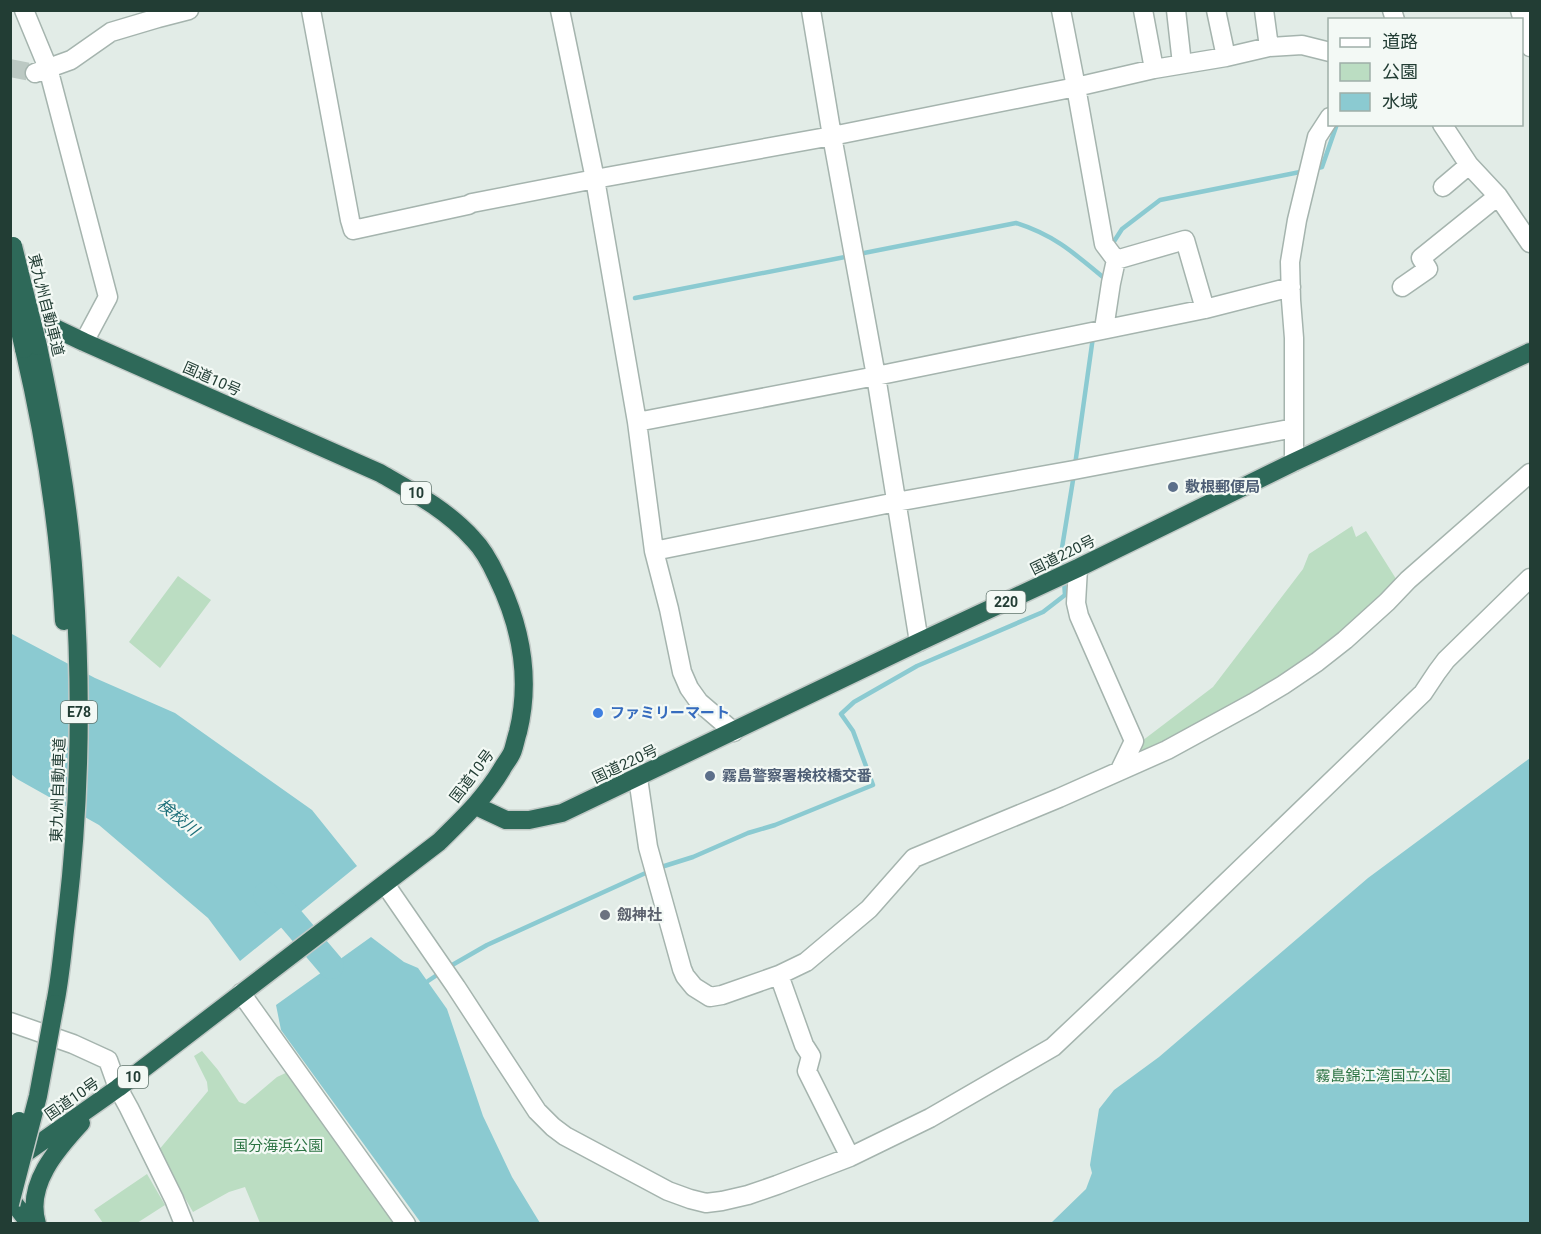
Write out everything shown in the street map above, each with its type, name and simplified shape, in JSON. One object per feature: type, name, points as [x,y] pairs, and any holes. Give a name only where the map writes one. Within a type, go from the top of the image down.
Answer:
[{"type":"highway","name":"東九州自動車道","points":[[10,1204],[38,1096],[50,1003],[59,893],[68,856],[67,568],[51,487],[31,348],[12,240]]},
{"type":"highway","name":"東九州自動車道","points":[[10,287],[31,348]]},
{"type":"highway","name":"国道10号","points":[[10,307],[380,473],[447,514],[474,539],[491,564],[507,596],[520,640],[525,680],[521,717],[513,751],[494,783],[476,806],[439,842],[100,1102],[10,1164]]},
{"type":"highway","name":"国道220号","points":[[476,806],[506,820],[529,820],[562,813],[1078,568],[1294,462],[1530,352]]},
{"type":"highway","name":"東九州自動車道","points":[[10,1154],[50,1003]]},
{"type":"highway","points":[[37,1224],[34,1204],[37,1188],[47,1165],[70,1134],[100,1102]]},
{"type":"highway","points":[[10,1198],[30,1224]]},
{"type":"street","points":[[24,10],[108,297],[84,342]]},
{"type":"street","points":[[41,71],[71,60],[111,32],[189,10]]},
{"type":"street","points":[[311,10],[352,230],[468,206],[472,203],[832,136],[1269,47],[1302,45],[1328,52]]},
{"type":"street","points":[[560,10],[595,179],[637,422],[654,551],[682,672],[699,702],[734,732]]},
{"type":"street","points":[[811,10],[876,376],[919,642]]},
{"type":"street","points":[[1061,10],[1104,244],[1116,260],[1104,329]]},
{"type":"street","points":[[1143,10],[1154,69]]},
{"type":"street","points":[[1176,10],[1182,64]]},
{"type":"street","points":[[1216,10],[1226,57]]},
{"type":"street","points":[[1264,10],[1269,47]]},
{"type":"street","points":[[1523,21],[1530,47]]},
{"type":"street","points":[[1294,462],[1294,338],[1290,300],[1290,262],[1297,220],[1317,137],[1328,119]]},
{"type":"street","points":[[1443,126],[1469,165],[1498,195],[1530,243]]},
{"type":"street","points":[[1443,187],[1469,165]]},
{"type":"street","points":[[1402,287],[1428,269],[1421,258],[1498,195]]},
{"type":"street","points":[[1116,260],[1185,240],[1205,309]]},
{"type":"street","points":[[637,422],[1205,309],[1291,287]]},
{"type":"street","points":[[654,551],[896,502],[1294,428]]},
{"type":"street","points":[[638,778],[648,847],[682,969],[689,981],[701,993],[710,998],[722,995],[779,975],[806,962],[869,909],[914,858],[1059,798],[1177,744],[1273,691],[1345,640],[1408,580],[1530,473]]},
{"type":"street","points":[[1078,568],[1076,603],[1079,616],[1134,741],[1120,770]]},
{"type":"street","points":[[381,887],[456,987],[537,1111],[553,1127],[565,1137],[668,1191],[690,1199],[706,1203],[748,1195],[850,1156],[930,1118],[1053,1047],[1423,693],[1446,660],[1530,578]]},
{"type":"street","points":[[779,975],[804,1045],[811,1056],[807,1071],[850,1156]]},
{"type":"street","points":[[247,989],[406,1224]]},
{"type":"street","points":[[10,1022],[73,1044],[108,1060],[118,1088],[174,1199],[184,1224]]},
{"type":"green space","points":[[1352,526],[1356,537],[1366,531],[1398,582],[1351,627],[1279,682],[1134,758],[1138,744],[1213,687],[1303,569],[1309,554]]},
{"type":"green space","points":[[178,576],[211,600],[160,668],[129,642]]},
{"type":"green space","name":"国分海浜公園","points":[[202,1051],[239,1102],[245,1104],[277,1077],[290,1071],[400,1223],[260,1223],[245,1187],[229,1192],[193,1212],[158,1151],[208,1091],[207,1082],[194,1056]]},
{"type":"green space","points":[[147,1174],[165,1205],[137,1223],[103,1223],[94,1210]]},
{"type":"water","points":[[10,633],[95,678],[175,713],[312,810],[357,866],[240,961],[208,918],[99,825],[11,774]]},
{"type":"water","name":"霧島錦江湾国立公園","points":[[1530,758],[1530,1223],[1051,1223],[1086,1189],[1092,1173],[1090,1165],[1099,1109],[1114,1090],[1159,1057],[1368,878]]},
{"type":"water","points":[[371,937],[404,962],[418,968],[447,1009],[483,1116],[512,1177],[540,1223],[421,1223],[281,1030],[276,1005]]},
{"type":"waterway","points":[[1314,169],[1322,167],[1336,126]]},
{"type":"waterway","points":[[1111,246],[1122,229],[1160,200],[1305,171]]},
{"type":"waterway","points":[[859,254],[1016,223],[1053,239],[1104,278]]},
{"type":"waterway","points":[[635,298],[850,256]]},
{"type":"waterway","points":[[1075,465],[1093,337]]},
{"type":"waterway","points":[[1063,569],[1061,554],[1074,474]]},
{"type":"waterway","points":[[658,868],[693,857],[748,833],[775,825],[873,785],[853,731],[841,714],[854,702],[917,666],[1043,612],[1065,595],[1064,580]]},
{"type":"waterway","points":[[447,968],[487,945],[650,871]]},
{"type":"waterway","name":"検校川","points":[[266,895],[291,919],[331,966]]},
{"type":"waterway","points":[[428,981],[440,973]]},
{"type":"tunnel","points":[[10,68],[35,73]]},
{"type":"place","name":"敷根郵便局","points":[[1173,487]]},
{"type":"place","name":"ファミリーマート","points":[[598,713]]},
{"type":"place","name":"霧島警察署検校橋交番","points":[[710,776]]},
{"type":"place","name":"劔神社","points":[[605,915]]}]
